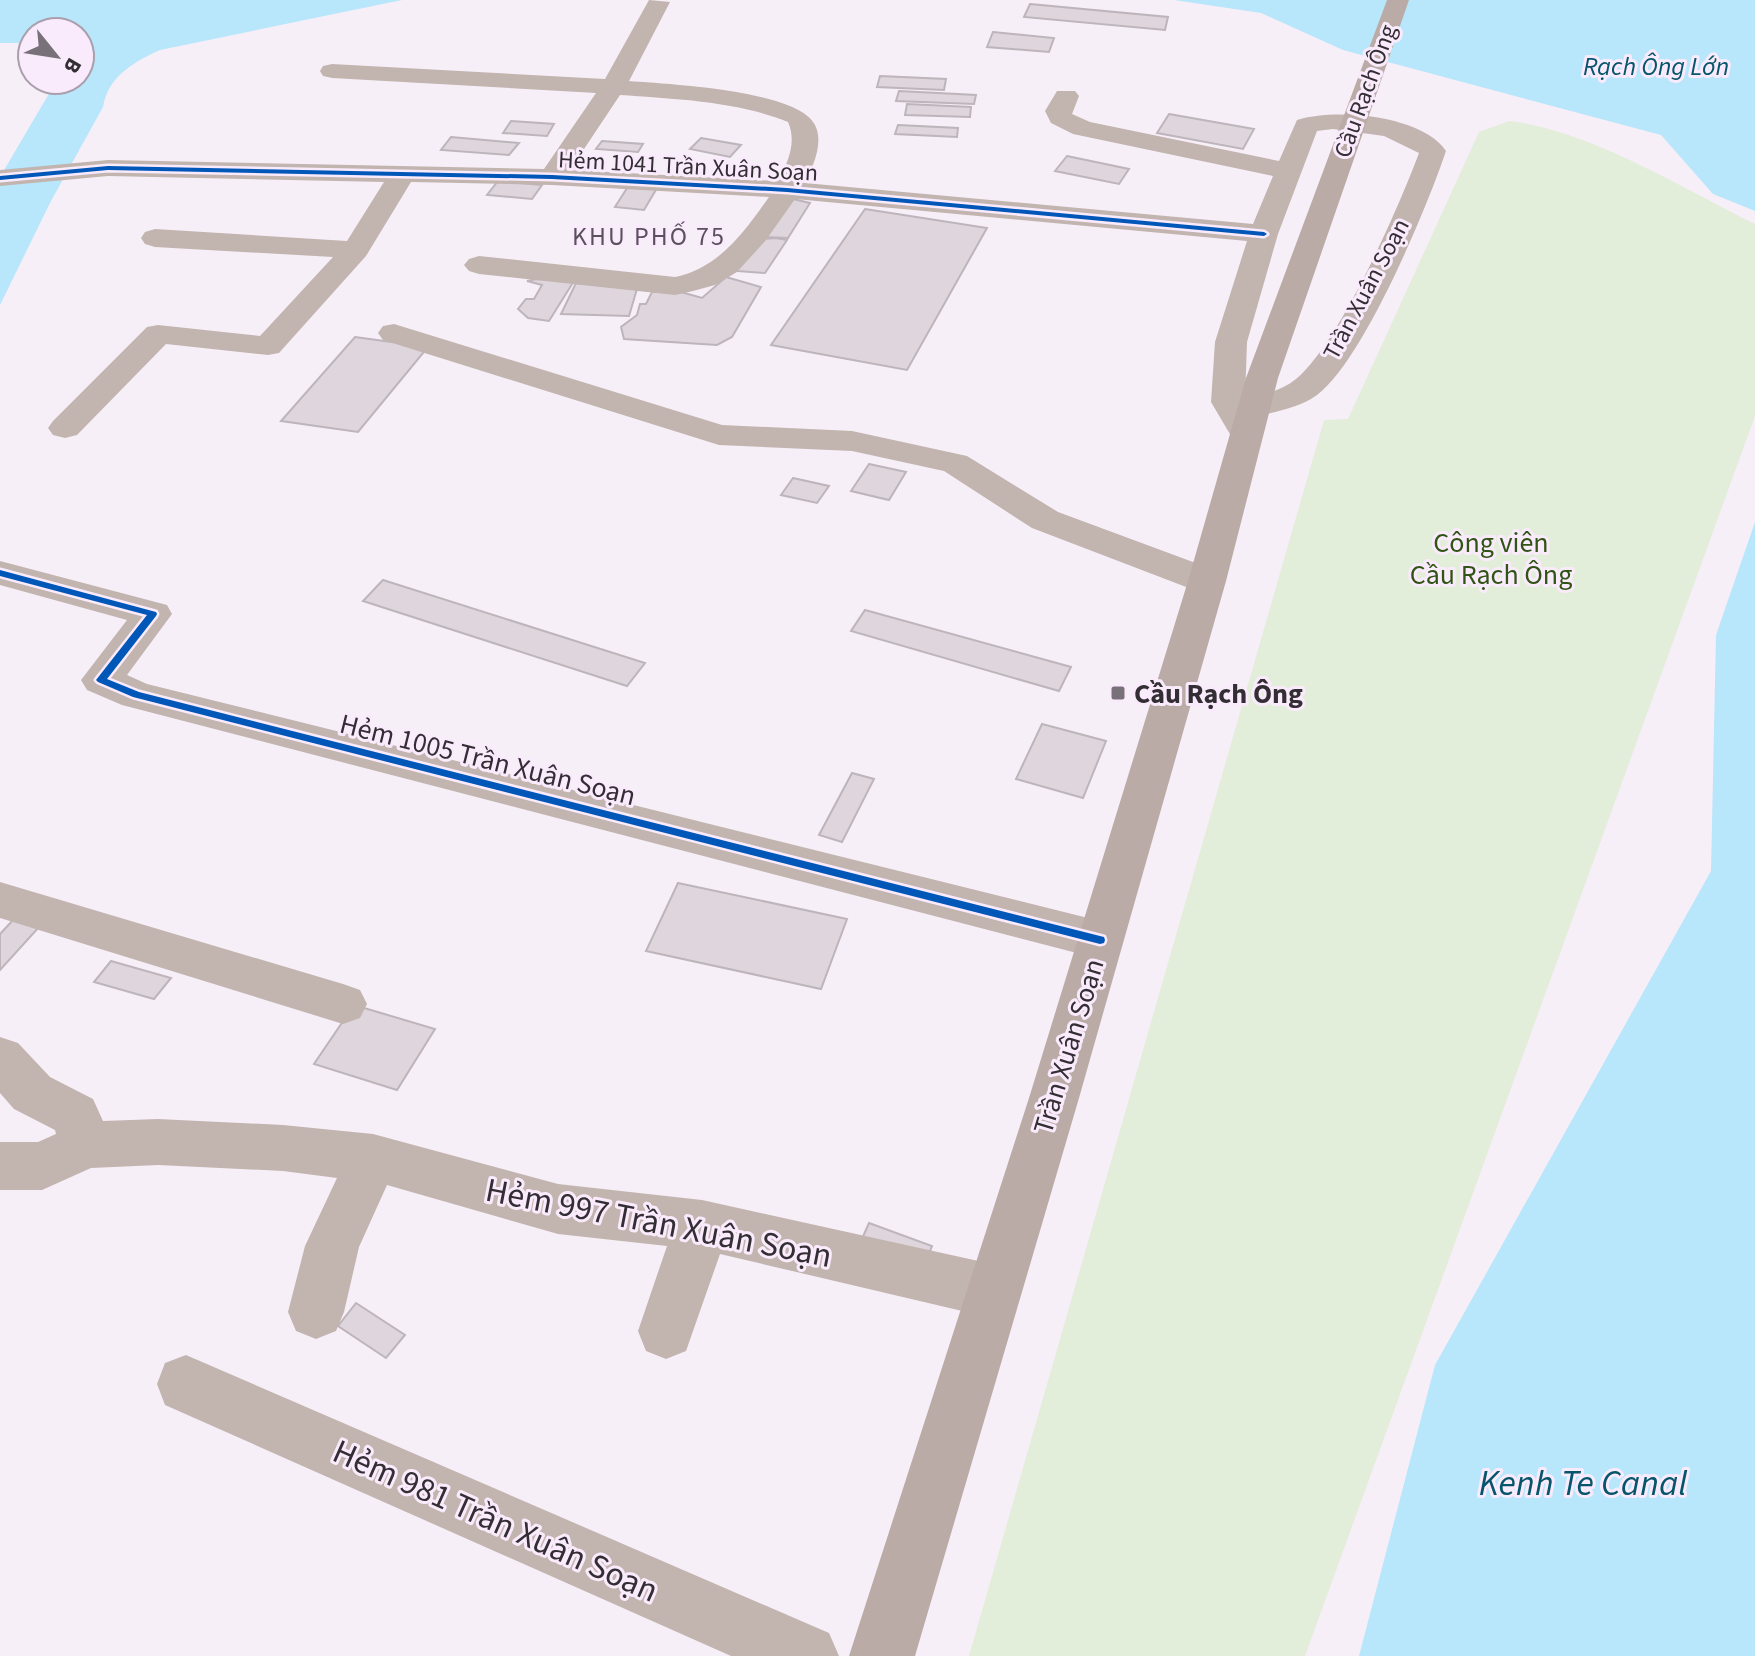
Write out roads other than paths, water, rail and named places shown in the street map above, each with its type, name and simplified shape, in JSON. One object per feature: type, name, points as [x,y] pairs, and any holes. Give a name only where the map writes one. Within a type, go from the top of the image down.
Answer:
[{"type":"main road","name":"Cầu Rạch Ông","points":[[1253,406],[1398,0]]},
{"type":"main road","name":"Trần Xuân Soạn","points":[[882,1656],[1207,581],[1253,406]]},
{"type":"street","points":[[552,177],[613,88],[659,2]]},
{"type":"street","points":[[332,71],[739,99],[780,108],[797,117],[806,133],[803,151],[787,190],[739,252],[723,269],[704,279],[675,286],[634,284],[479,265]]},
{"type":"street","points":[[1066,96],[1058,111],[1060,118],[1082,128],[1287,171],[1231,342],[1228,402],[1253,406]]},
{"type":"street","name":"Trần Xuân Soạn","points":[[1253,406],[1276,403],[1320,374],[1363,303],[1433,151],[1416,136],[1323,120],[1306,126],[1287,171]]},
{"type":"street","name":"Hẻm 1041 Trần Xuân Soạn","points":[[0,178],[108,168],[552,177],[787,190],[1264,234]]},
{"type":"street","points":[[65,428],[158,334],[268,346],[356,250],[401,176]]},
{"type":"street","points":[[155,238],[356,250]]},
{"type":"street","points":[[394,333],[719,435],[852,441],[955,463],[1045,520],[1207,581]]},
{"type":"street","name":"Hẻm 1005 Trần Xuân Soạn","points":[[0,573],[153,614],[101,680],[136,695],[1100,940]]},
{"type":"street","points":[[0,900],[343,1004]]},
{"type":"street","points":[[0,1058],[32,1093],[75,1115],[86,1145]]},
{"type":"street","name":"Hẻm 997 Trần Xuân Soạn","points":[[0,1166],[42,1166],[86,1145],[174,1143],[283,1148],[373,1158],[558,1209],[702,1225],[992,1291]]},
{"type":"street","points":[[316,1312],[332,1246],[373,1158]]},
{"type":"street","points":[[666,1331],[702,1225]]},
{"type":"street","name":"Hẻm 981 Trần Xuân Soạn","points":[[186,1384],[806,1656]]},
{"type":"water","points":[[0,0],[402,0],[160,50],[124,71],[110,87],[103,107],[51,201],[0,305],[0,177],[48,96],[96,96],[96,16],[16,16],[16,43],[0,43]]},
{"type":"water","name":"Rạch Ông Lớn","points":[[1174,0],[1755,0],[1755,211],[1713,194],[1661,135],[1343,50],[1261,13]]},
{"type":"water","name":"Kenh Te Canal","points":[[1755,522],[1755,1656],[1359,1656],[1435,1365],[1711,871],[1716,635]]},
{"type":"place","name":"Cầu Rạch Ông","points":[[1118,693]]},
{"type":"district","name":"KHU PHỐ 75","points":[[649,236]]},
{"type":"park label","name":"Công viên Cầu Rạch Ông","points":[[1491,558]]}]
